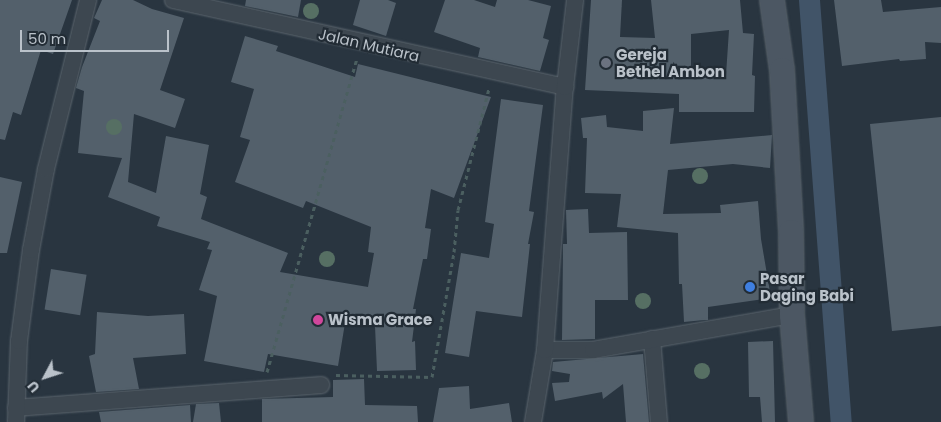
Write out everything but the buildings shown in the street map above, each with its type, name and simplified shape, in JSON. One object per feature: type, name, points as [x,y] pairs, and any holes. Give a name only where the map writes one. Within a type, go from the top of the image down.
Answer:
[{"type":"street","points":[[88,0],[46,169],[31,250],[19,341],[16,415],[321,385]]},
{"type":"street","name":"Jalan Mutiara","points":[[173,0],[493,73],[565,87]]},
{"type":"street","points":[[533,422],[545,350],[565,87],[575,0]]},
{"type":"street","points":[[772,0],[782,70],[791,232],[792,315],[801,422]]},
{"type":"street","points":[[545,350],[593,350],[792,315]]},
{"type":"street","points":[[652,339],[659,422]]},
{"type":"path","points":[[262,390],[361,43]]},
{"type":"path","points":[[321,385],[327,375],[432,376],[454,252],[458,210],[493,73]]},
{"type":"waterway","points":[[809,0],[841,422]]},
{"type":"place","name":"Gereja Bethel Ambon","points":[[606,63]]},
{"type":"place","name":"Pasar Daging Babi","points":[[750,287]]},
{"type":"place","name":"Wisma Grace","points":[[318,320]]}]
